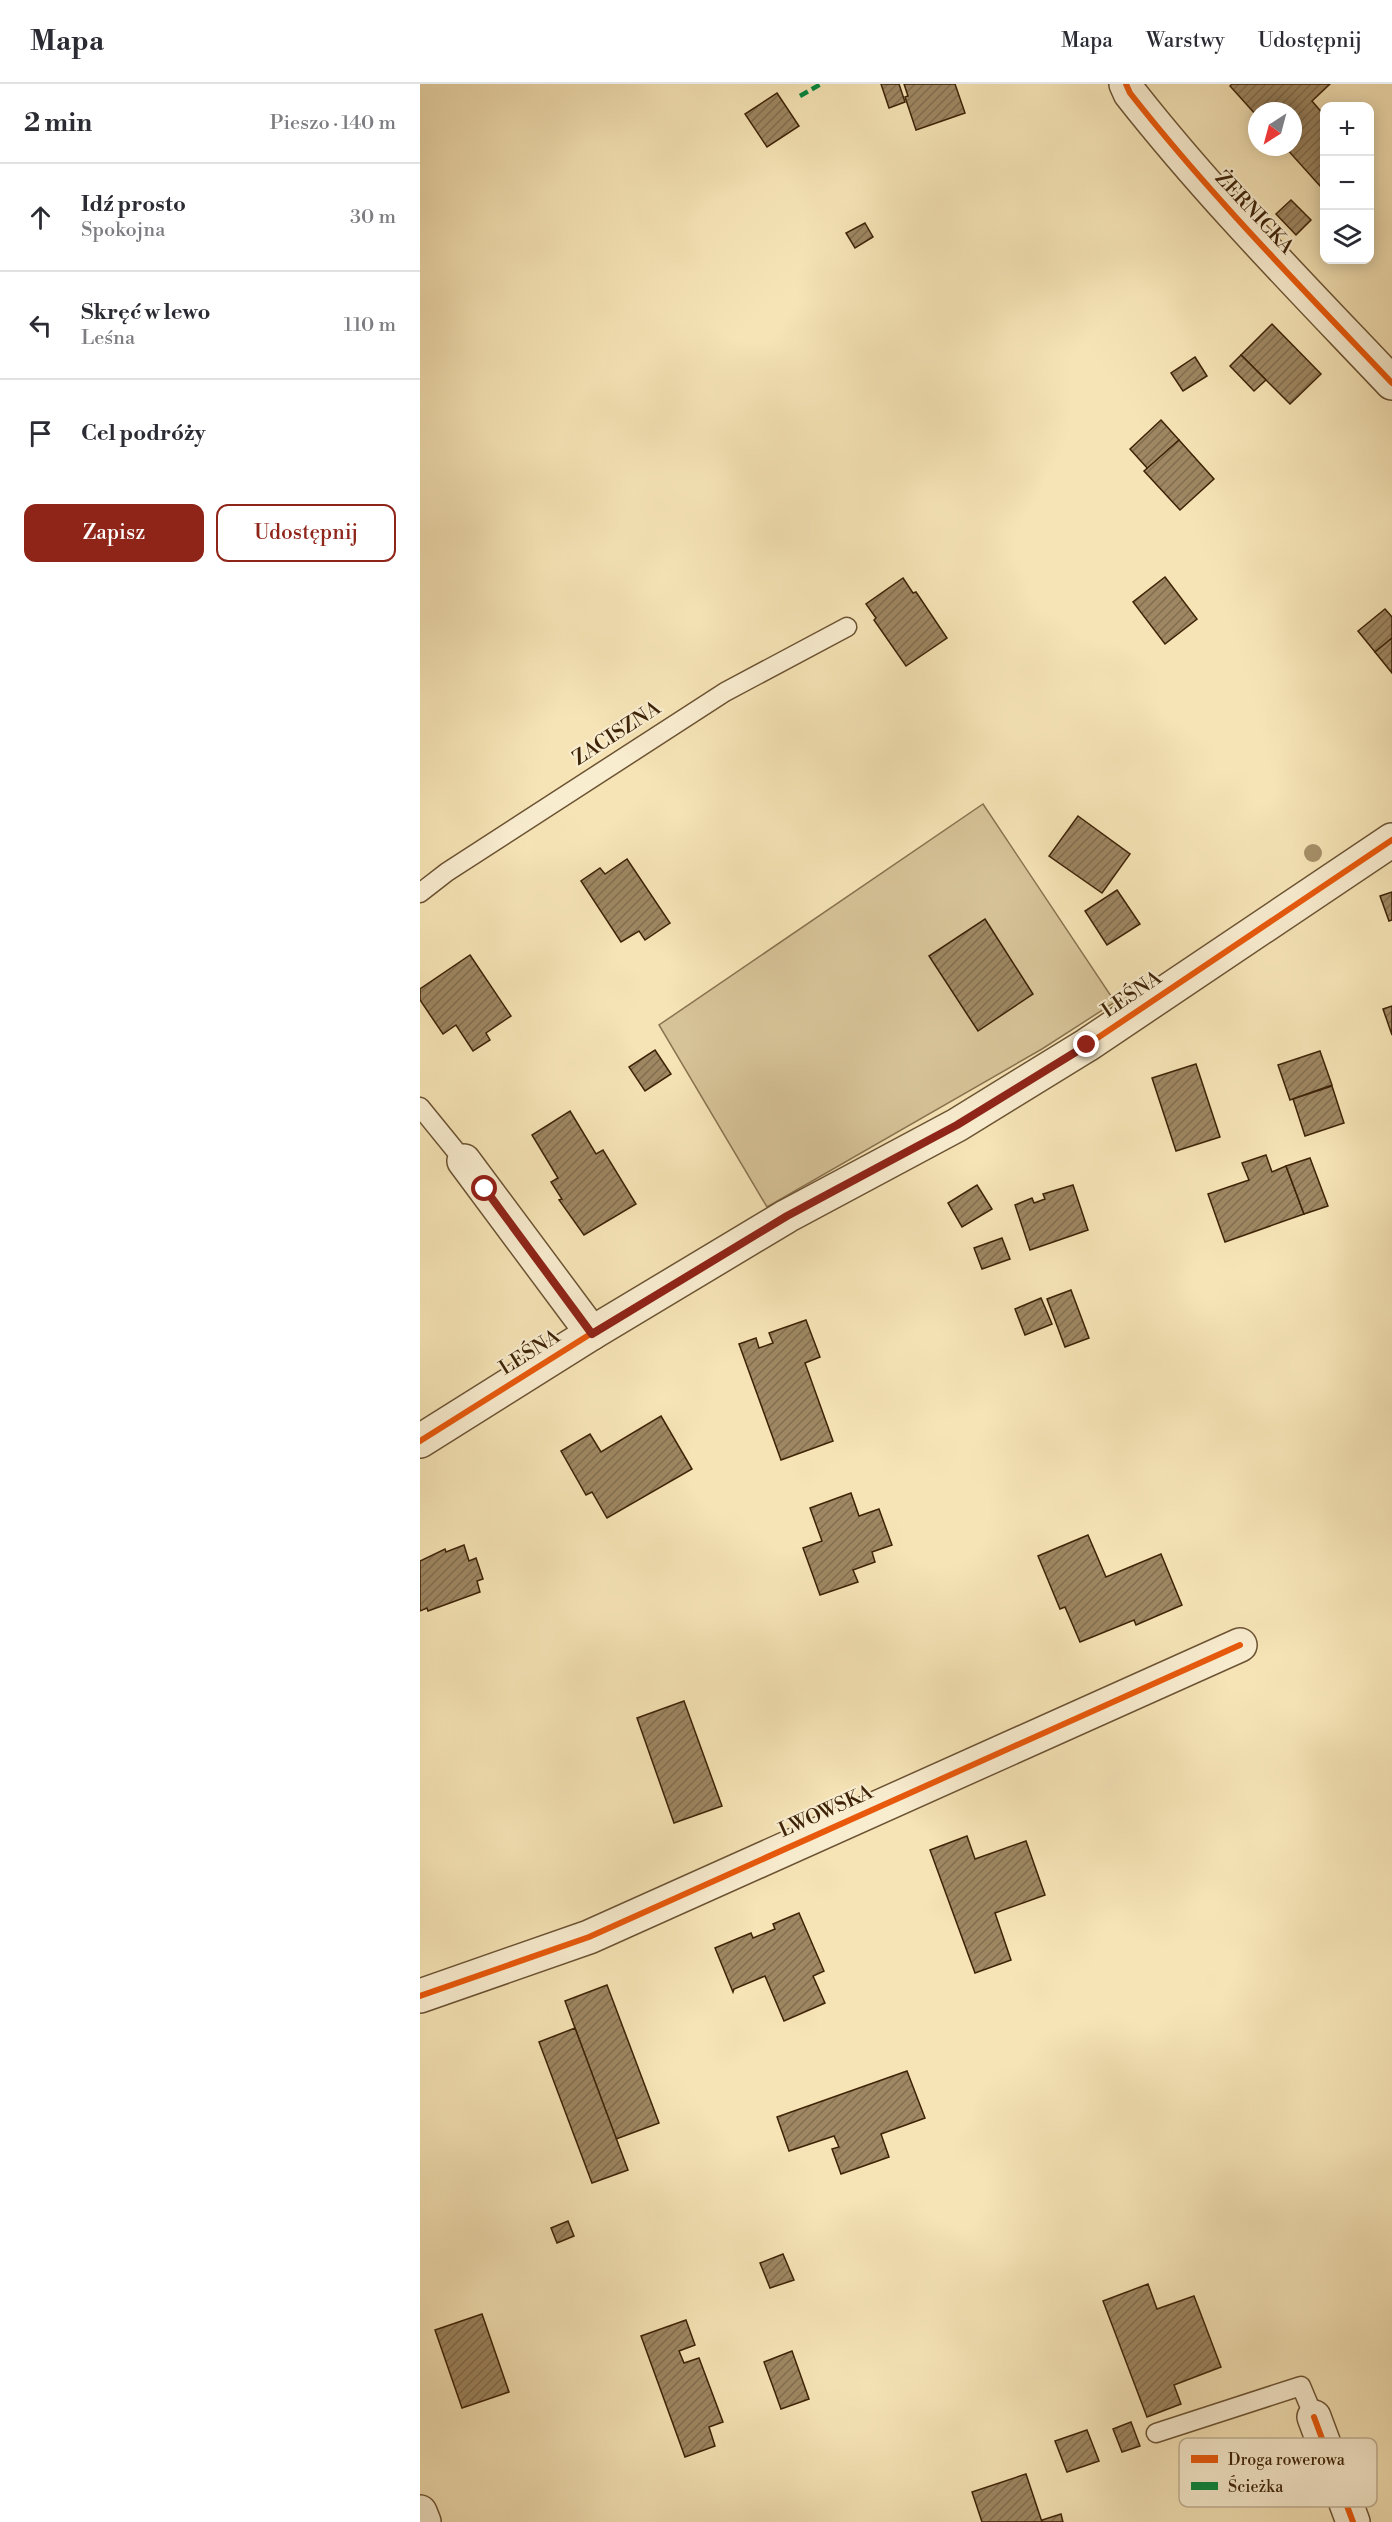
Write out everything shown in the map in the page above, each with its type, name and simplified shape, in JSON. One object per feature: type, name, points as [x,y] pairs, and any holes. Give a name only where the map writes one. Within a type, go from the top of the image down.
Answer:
[{"type":"street","name":"ŻERNICKA","points":[[1126,84],[1130,93],[1183,160],[1254,239],[1392,383]]},
{"type":"street","name":"LEŚNA","points":[[420,1442],[787,1216],[957,1125],[1087,1045],[1392,840]]},
{"type":"street","points":[[464,1161],[592,1334]]},
{"type":"street","name":"LWOWSKA","points":[[420,1996],[589,1937],[1240,1645]]},
{"type":"street","points":[[1314,2417],[1322,2438]]},
{"type":"street","points":[[1347,2507],[1353,2522]]},
{"type":"street","points":[[420,2512],[424,2522]]},
{"type":"lane","name":"ZACISZNA","points":[[420,894],[447,872],[724,692],[847,627]]},
{"type":"lane","points":[[420,1107],[464,1161]]},
{"type":"lane","points":[[1156,2433],[1301,2386],[1314,2417]]},
{"type":"shaded area","points":[[983,804],[1115,1002],[1042,1049],[767,1207],[659,1025]]},
{"type":"building","points":[[881,84],[899,84],[905,102],[889,108]]},
{"type":"building","points":[[904,84],[955,84],[965,113],[916,130],[905,97],[908,96]]},
{"type":"building","points":[[1232,84],[1330,84],[1312,101],[1320,110],[1320,186],[1293,156],[1302,156],[1302,102],[1248,102],[1248,106],[1230,86]]},
{"type":"building","points":[[777,93],[799,126],[767,147],[745,114]]},
{"type":"building","points":[[1291,200],[1311,220],[1296,235],[1276,214]]},
{"type":"building","points":[[865,223],[873,237],[855,248],[846,233]]},
{"type":"building","points":[[1272,324],[1321,374],[1290,404],[1241,355]]},
{"type":"building","points":[[1241,355],[1266,380],[1254,391],[1230,366]]},
{"type":"building","points":[[1195,357],[1207,376],[1183,391],[1171,373]]},
{"type":"building","points":[[1161,420],[1179,440],[1148,469],[1130,449]]},
{"type":"building","points":[[1179,440],[1214,479],[1180,510],[1144,471]]},
{"type":"building","points":[[1165,577],[1197,619],[1165,644],[1133,602]]},
{"type":"building","points":[[903,578],[913,593],[916,592],[947,638],[906,666],[874,620],[876,618],[866,604]]},
{"type":"building","points":[[1385,609],[1392,617],[1392,638],[1375,652],[1358,631]]},
{"type":"building","points":[[1392,638],[1392,673],[1375,652]]},
{"type":"building","points":[[1078,816],[1130,854],[1102,893],[1049,856]]},
{"type":"building","points":[[627,859],[670,923],[645,940],[639,931],[621,942],[581,881],[600,868],[605,874]]},
{"type":"building","points":[[1117,890],[1140,924],[1107,945],[1085,911]]},
{"type":"building","points":[[1392,892],[1392,920],[1389,921],[1380,896]]},
{"type":"building","points":[[985,919],[1033,994],[978,1031],[929,956]]},
{"type":"building","points":[[470,955],[511,1016],[486,1033],[490,1040],[473,1051],[456,1025],[443,1034],[420,1000],[420,989]]},
{"type":"building","points":[[1392,1006],[1392,1035],[1383,1009]]},
{"type":"building","points":[[655,1050],[671,1074],[645,1091],[629,1067]]},
{"type":"building","points":[[1320,1051],[1332,1085],[1290,1100],[1278,1065]]},
{"type":"building","points":[[1196,1064],[1220,1137],[1176,1151],[1152,1078]]},
{"type":"building","points":[[1332,1086],[1344,1123],[1305,1136],[1293,1099]]},
{"type":"building","points":[[570,1111],[596,1154],[603,1150],[636,1204],[584,1235],[559,1200],[562,1199],[551,1182],[558,1178],[532,1135]]},
{"type":"building","points":[[1266,1155],[1272,1172],[1286,1166],[1304,1214],[1225,1242],[1208,1194],[1249,1180],[1242,1163]]},
{"type":"building","points":[[1310,1158],[1328,1206],[1304,1214],[1286,1166]]},
{"type":"building","points":[[977,1185],[992,1209],[962,1227],[948,1203]]},
{"type":"building","points":[[1073,1185],[1088,1230],[1030,1250],[1015,1205],[1032,1198],[1034,1203],[1045,1199],[1043,1194]]},
{"type":"building","points":[[1002,1238],[1010,1259],[982,1269],[974,1248]]},
{"type":"building","points":[[1071,1290],[1089,1338],[1065,1347],[1047,1299]]},
{"type":"building","points":[[1041,1298],[1052,1324],[1025,1335],[1015,1309]]},
{"type":"building","points":[[806,1320],[820,1357],[805,1363],[833,1441],[781,1460],[739,1344],[756,1338],[759,1348],[773,1343],[769,1333]]},
{"type":"building","points":[[661,1416],[692,1469],[607,1518],[592,1492],[586,1495],[561,1451],[590,1434],[601,1452]]},
{"type":"building","points":[[851,1493],[859,1516],[879,1509],[892,1545],[872,1552],[875,1562],[853,1570],[858,1582],[820,1595],[803,1548],[822,1541],[810,1508]]},
{"type":"building","points":[[1088,1535],[1106,1577],[1161,1554],[1182,1605],[1136,1625],[1134,1620],[1080,1642],[1065,1607],[1060,1609],[1038,1556]]},
{"type":"building","points":[[464,1545],[469,1561],[476,1558],[483,1579],[477,1581],[480,1592],[428,1611],[427,1608],[420,1611],[420,1561],[445,1549],[446,1552]]},
{"type":"building","points":[[684,1701],[722,1806],[674,1823],[637,1718]]},
{"type":"building","points":[[967,1836],[975,1859],[1026,1841],[1045,1895],[995,1913],[1011,1960],[975,1973],[930,1850]]},
{"type":"building","points":[[799,1913],[824,1971],[813,1976],[825,2003],[784,2021],[765,1976],[734,1989],[733,1992],[715,1948],[751,1933],[753,1938],[775,1929],[773,1924]]},
{"type":"building","points":[[607,1985],[659,2123],[616,2139],[565,2001]]},
{"type":"building","points":[[575,2028],[628,2170],[592,2183],[539,2042]]},
{"type":"building","points":[[907,2071],[925,2118],[881,2134],[889,2157],[841,2174],[832,2149],[839,2147],[834,2136],[789,2151],[777,2117]]},
{"type":"building","points":[[568,2221],[574,2236],[557,2243],[551,2228]]},
{"type":"building","points":[[783,2254],[794,2280],[770,2288],[760,2263]]},
{"type":"building","points":[[1148,2284],[1157,2309],[1194,2296],[1221,2367],[1174,2385],[1181,2404],[1147,2417],[1103,2301]]},
{"type":"building","points":[[482,2314],[509,2392],[462,2408],[435,2330]]},
{"type":"building","points":[[686,2320],[695,2345],[679,2351],[684,2363],[699,2358],[723,2422],[709,2427],[715,2446],[685,2457],[641,2336]]},
{"type":"building","points":[[792,2351],[809,2399],[781,2409],[764,2362]]},
{"type":"building","points":[[1131,2422],[1140,2446],[1122,2452],[1113,2429]]},
{"type":"building","points":[[1087,2430],[1099,2461],[1067,2472],[1055,2441]]},
{"type":"building","points":[[1026,2474],[1042,2522],[982,2522],[972,2492]]},
{"type":"building","points":[[1061,2514],[1063,2522],[1042,2522],[1042,2520]]},
{"type":"marked path","points":[[800,96],[821,84]]},
{"type":"cycle path","points":[[1126,84],[1130,93],[1192,168],[1392,383]]},
{"type":"cycle path","points":[[420,1441],[592,1333],[787,1216],[957,1125],[1087,1045],[1392,840]]},
{"type":"cycle path","points":[[420,1996],[589,1937],[1240,1645]]},
{"type":"cycle path","points":[[1314,2417],[1322,2438]]},
{"type":"cycle path","points":[[1347,2507],[1353,2522]]},
{"type":"route","points":[[485,1189],[592,1334],[787,1216],[957,1125],[1087,1045]]}]
